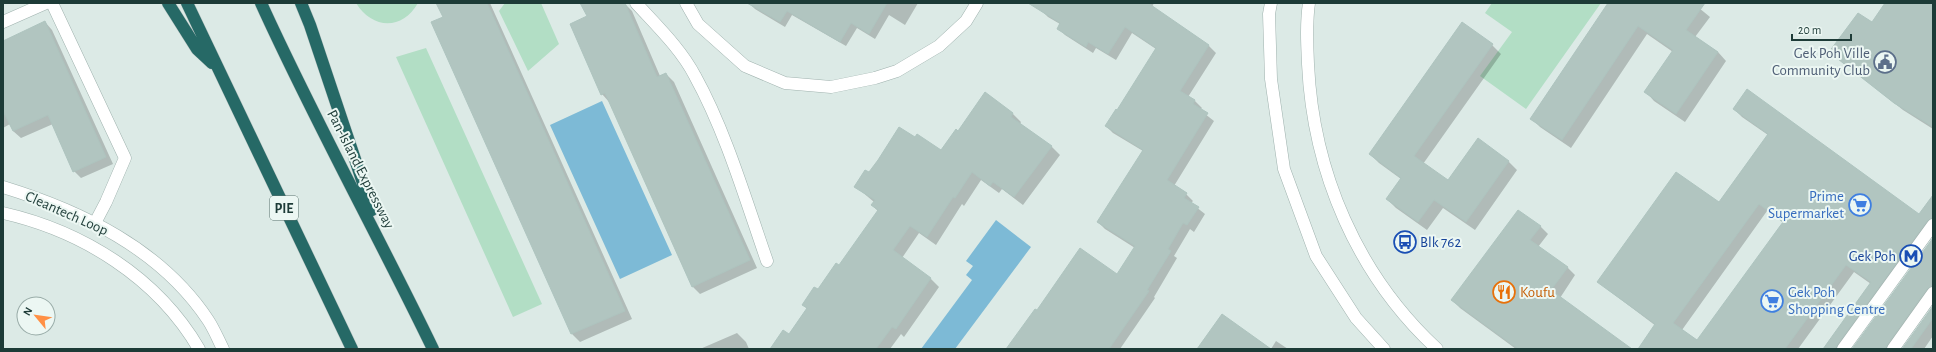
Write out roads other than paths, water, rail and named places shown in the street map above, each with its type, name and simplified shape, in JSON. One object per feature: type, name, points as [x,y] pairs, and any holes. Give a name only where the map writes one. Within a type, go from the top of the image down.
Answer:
[{"type":"highway","points":[[168,3],[197,49],[216,66]]},
{"type":"highway","name":"PIE","points":[[187,3],[352,349]]},
{"type":"highway","name":"Pan-Island Expressway","points":[[261,3],[283,52],[384,248],[433,349]]},
{"type":"highway","points":[[301,3],[384,248]]},
{"type":"street","points":[[3,22],[46,3]]},
{"type":"street","points":[[52,3],[125,158],[95,223]]},
{"type":"street","points":[[636,3],[682,56],[695,76],[721,132],[767,261]]},
{"type":"street","points":[[686,3],[698,24],[744,66],[785,83],[831,87],[875,78],[897,71],[939,46],[966,21],[977,3]]},
{"type":"street","points":[[1271,3],[1269,14],[1271,79],[1284,169],[1316,256],[1356,318],[1384,349]]},
{"type":"street","points":[[1309,3],[1306,22],[1309,92],[1322,158],[1348,230],[1364,261],[1392,301],[1406,319],[1438,349]]},
{"type":"street","name":"Cleantech Loop","points":[[3,187],[40,198],[95,223],[131,245],[160,267],[180,286],[208,320],[223,349]]},
{"type":"street","name":"Cleantech Loop","points":[[3,213],[31,219],[72,236],[117,262],[141,280],[163,301],[186,327],[198,349]]},
{"type":"street","points":[[1843,349],[1933,225]]},
{"type":"street","points":[[1893,349],[1933,293]]},
{"type":"water","points":[[602,101],[672,255],[620,279],[550,125]]},
{"type":"water","points":[[996,220],[1031,247],[955,349],[921,349],[972,280],[966,275],[973,266],[966,261]]},
{"type":"place","name":"Gek Poh Ville Community Club","points":[[1885,62]]},
{"type":"place","name":"Prime Supermarket","points":[[1860,205]]},
{"type":"place","name":"Blk 762","points":[[1405,242]]},
{"type":"place","name":"Gek Poh","points":[[1911,256]]},
{"type":"place","name":"Koufu","points":[[1504,292]]},
{"type":"place","name":"Gek Poh Shopping Centre","points":[[1772,301]]}]
